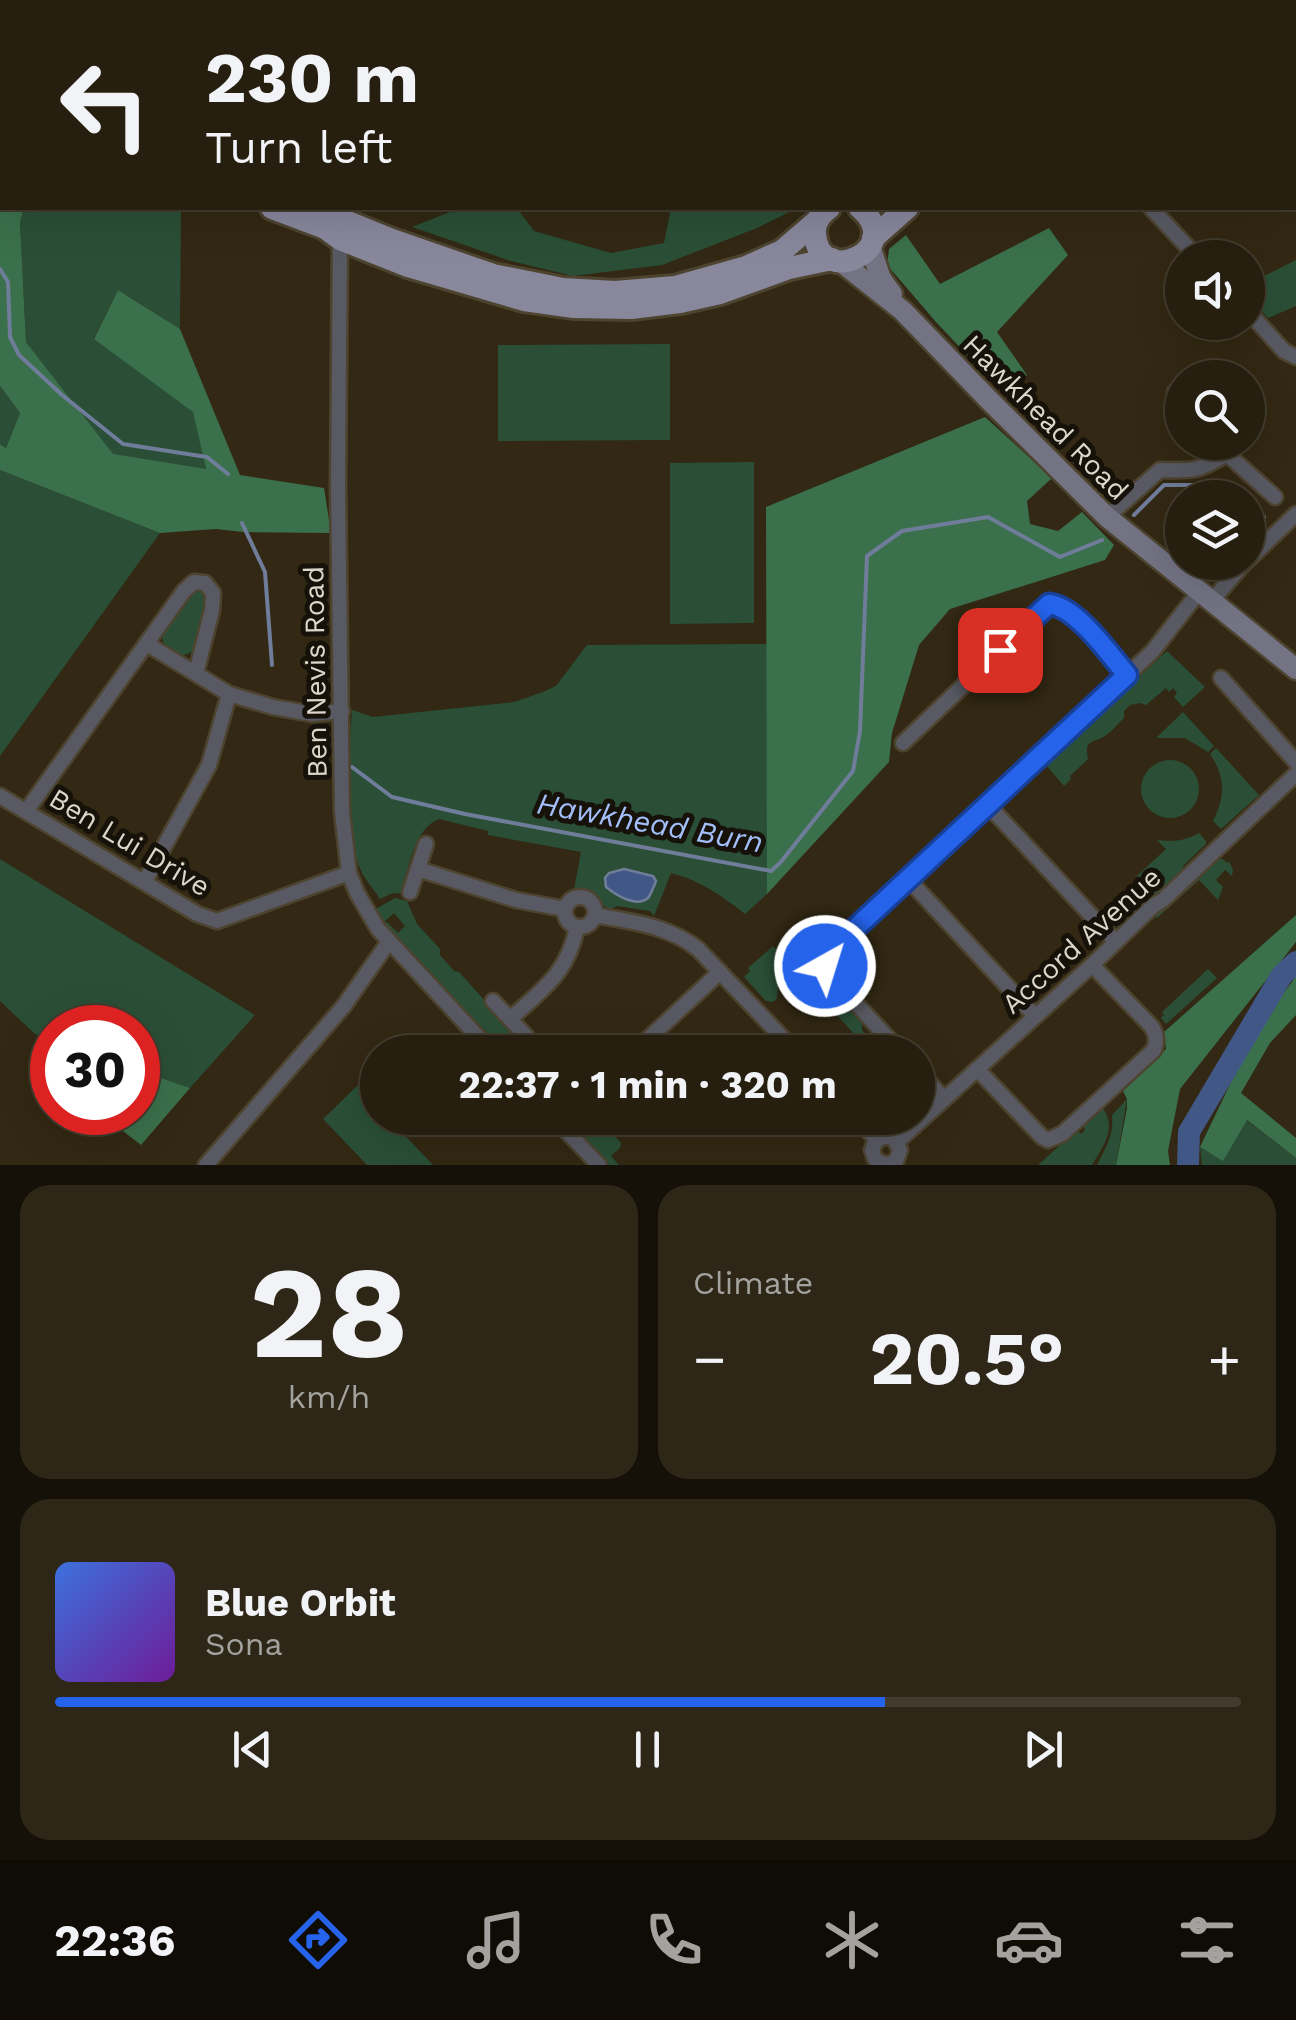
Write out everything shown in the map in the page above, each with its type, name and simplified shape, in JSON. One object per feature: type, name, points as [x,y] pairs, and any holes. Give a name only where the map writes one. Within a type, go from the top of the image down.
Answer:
[{"type":"main road","points":[[277,210],[408,266],[490,292],[524,300],[608,309],[680,302],[720,293],[789,268],[860,258],[905,210]]},
{"type":"main road","points":[[318,210],[493,275],[563,289],[615,292],[674,286],[746,267],[782,251],[823,214]]},
{"type":"main road","points":[[862,210],[872,223],[872,242]]},
{"type":"main road","points":[[823,214],[816,238],[824,254],[837,260]]},
{"type":"street","points":[[1154,210],[1181,240]]},
{"type":"street","name":"Ben Nevis Road","points":[[340,238],[342,812],[349,873],[366,911],[388,942],[476,1035]]},
{"type":"street","name":"Hawkhead Road","points":[[872,242],[881,279],[903,311]]},
{"type":"street","name":"Hawkhead Road","points":[[837,260],[903,311],[1107,517],[1296,670]]},
{"type":"street","points":[[1265,330],[1284,351],[1296,357]]},
{"type":"street","points":[[1107,517],[1160,470],[1191,471],[1204,468],[1211,460]]},
{"type":"street","points":[[1235,460],[1275,497]]},
{"type":"street","points":[[1265,544],[1296,514]]},
{"type":"street","points":[[885,1035],[835,981],[825,966],[826,956],[1225,580]]},
{"type":"street","points":[[26,810],[184,590],[194,582],[205,584],[213,593],[196,672]]},
{"type":"street","points":[[903,743],[1049,604],[1059,605],[1073,615],[1127,675]]},
{"type":"street","points":[[146,644],[229,694],[312,714],[342,711]]},
{"type":"street","points":[[1221,678],[1296,762]]},
{"type":"street","points":[[145,881],[209,765],[229,694]]},
{"type":"street","name":"Accord Avenue","points":[[898,1142],[1296,774]]},
{"type":"street","name":"Ben Lui Drive","points":[[0,796],[197,914],[218,920],[349,873]]},
{"type":"street","points":[[987,804],[1116,942]]},
{"type":"street","points":[[410,892],[426,844]]},
{"type":"street","points":[[418,869],[516,900],[565,909]]},
{"type":"street","points":[[908,879],[1036,1016]]},
{"type":"street","points":[[583,897],[593,904],[595,915],[588,924],[577,927],[567,920],[565,909],[571,899],[583,897]]},
{"type":"street","points":[[595,915],[658,926],[682,937],[780,1035]]},
{"type":"street","points":[[510,1018],[553,981],[573,948],[577,927]]},
{"type":"street","points":[[206,1165],[343,1007],[388,942]]},
{"type":"street","points":[[978,1068],[1036,1133],[1048,1140],[1062,1134],[1154,1050],[1157,1042],[1152,1028],[1092,965]]},
{"type":"street","points":[[652,1035],[720,972]]},
{"type":"street","points":[[493,1001],[525,1035]]},
{"type":"street","points":[[935,1089],[944,1099]]},
{"type":"street","points":[[570,1135],[599,1165]]},
{"type":"street","points":[[871,1135],[876,1140]]},
{"type":"street","points":[[890,1137],[898,1142],[900,1154],[887,1164],[872,1150],[876,1140],[890,1137]]},
{"type":"green space","points":[[0,210],[23,210],[20,222],[26,342],[113,454],[206,469],[193,412],[94,339],[118,290],[180,329],[240,475],[324,488],[331,533],[216,529],[160,533],[0,470],[0,444],[6,448],[20,413],[0,386]]},
{"type":"green space","points":[[23,210],[181,210],[180,329],[118,290],[94,338],[194,412],[206,470],[113,455],[26,342],[20,222]]},
{"type":"green space","points":[[455,210],[518,210],[534,231],[611,253],[664,243],[671,210],[794,210],[662,265],[573,276],[511,261],[412,227]]},
{"type":"green space","points":[[1049,228],[1068,255],[997,332],[1027,375],[1003,393],[887,265],[889,249],[906,235],[940,284]]},
{"type":"green space","points":[[1296,260],[1296,306],[1268,318],[1265,276]]},
{"type":"green space","points":[[670,344],[670,440],[498,441],[498,345]]},
{"type":"green space","points":[[0,386],[20,413],[6,448],[0,444]]},
{"type":"green space","points":[[985,417],[1052,478],[1027,501],[1030,524],[1058,531],[1082,512],[1114,545],[1105,560],[950,609],[919,645],[892,733],[889,762],[767,894],[766,507]]},
{"type":"green space","points":[[754,462],[754,623],[670,624],[670,463]]},
{"type":"green space","points":[[0,470],[160,533],[0,756]]},
{"type":"green space","points":[[197,587],[206,591],[206,605],[195,650],[177,654],[165,648],[161,633],[189,592]]},
{"type":"green space","points":[[767,644],[767,894],[745,914],[710,889],[671,873],[654,916],[650,911],[617,906],[611,909],[587,891],[574,890],[581,852],[488,835],[488,831],[439,819],[425,830],[415,847],[404,884],[406,894],[393,893],[380,899],[362,873],[349,815],[352,710],[373,717],[514,702],[556,686],[587,645]]},
{"type":"green space","points":[[1167,651],[1205,687],[1183,707],[1174,697],[1177,693],[1173,688],[1169,692],[1166,688],[1146,705],[1130,705],[1112,730],[1088,745],[1088,759],[1064,786],[1045,764]]},
{"type":"green space","points":[[1183,712],[1214,746],[1208,752],[1185,738],[1156,738]]},
{"type":"green space","points":[[1216,748],[1259,795],[1221,829],[1213,821],[1222,787],[1210,754]]},
{"type":"green space","points":[[1170,760],[1191,768],[1199,789],[1191,810],[1170,818],[1149,810],[1141,789],[1149,768]]},
{"type":"green space","points":[[1199,833],[1206,844],[1183,866],[1182,873],[1159,894],[1153,893],[1119,925],[1108,923],[1114,917],[1119,921],[1150,891],[1137,876],[1166,849],[1157,840],[1179,840]]},
{"type":"green space","points":[[1216,858],[1229,861],[1233,870],[1232,876],[1225,870],[1216,880],[1223,887],[1218,900],[1199,880],[1155,916]]},
{"type":"green space","points":[[0,859],[255,1015],[190,1088],[160,1078],[160,1005],[30,1005],[30,1029],[0,1001]]},
{"type":"green space","points":[[395,898],[407,901],[417,924],[440,949],[440,955],[516,1035],[483,1035],[393,940],[381,923],[387,922],[398,933],[405,926],[394,913],[384,922],[376,909]]},
{"type":"green space","points":[[1296,915],[1296,942],[1180,1089],[1168,1151],[1170,1165],[1116,1165],[1127,1108],[1123,1091],[1166,1049],[1164,1032]]},
{"type":"green space","points":[[773,946],[796,971],[807,962],[813,965],[788,988],[778,987],[773,1002],[766,1001],[744,977],[750,971],[748,968]]},
{"type":"green space","points":[[1208,969],[1217,978],[1166,1024],[1162,1012]]},
{"type":"green space","points":[[817,970],[862,1022],[867,1035],[855,1035],[805,981]]},
{"type":"green space","points":[[1296,976],[1296,1015],[1270,1043],[1241,1093],[1296,1138],[1296,1158],[1247,1120],[1223,1161],[1200,1147],[1253,1036]]},
{"type":"green space","points":[[160,1078],[190,1088],[160,1123]]},
{"type":"green space","points":[[358,1085],[360,1135],[404,1135],[433,1165],[367,1165],[323,1119]]},
{"type":"green space","points":[[1127,1099],[1116,1165],[1097,1165],[1111,1135],[1112,1115]]},
{"type":"green space","points":[[1102,1107],[1109,1130],[1092,1165],[1038,1165],[1077,1130],[1081,1134],[1085,1130],[1083,1125]]},
{"type":"green space","points":[[1246,1120],[1296,1158],[1296,1165],[1202,1165],[1200,1147],[1223,1160]]},
{"type":"green space","points":[[128,1135],[150,1135],[141,1145]]},
{"type":"green space","points":[[575,1135],[614,1135],[621,1143],[611,1156],[619,1165],[603,1165]]},
{"type":"water","points":[[624,869],[653,876],[656,881],[648,898],[632,901],[606,887],[609,873]]},
{"type":"waterway","points":[[0,269],[8,282],[10,337],[19,355],[62,395],[123,444],[207,457],[228,474]]},
{"type":"waterway","name":"Hawkhead Burn","points":[[1134,515],[1165,485]]},
{"type":"waterway","name":"Hawkhead Burn","points":[[352,767],[392,797],[771,871],[853,771],[860,731],[867,556],[902,531],[988,517],[1060,557],[1102,540]]},
{"type":"waterway","points":[[242,523],[265,572],[272,665]]},
{"type":"waterway","points":[[1188,1165],[1189,1132],[1282,975],[1296,962]]},
{"type":"route","points":[[825,966],[826,956],[1127,675],[1073,615],[1059,605],[1049,604],[1000,650]]}]
